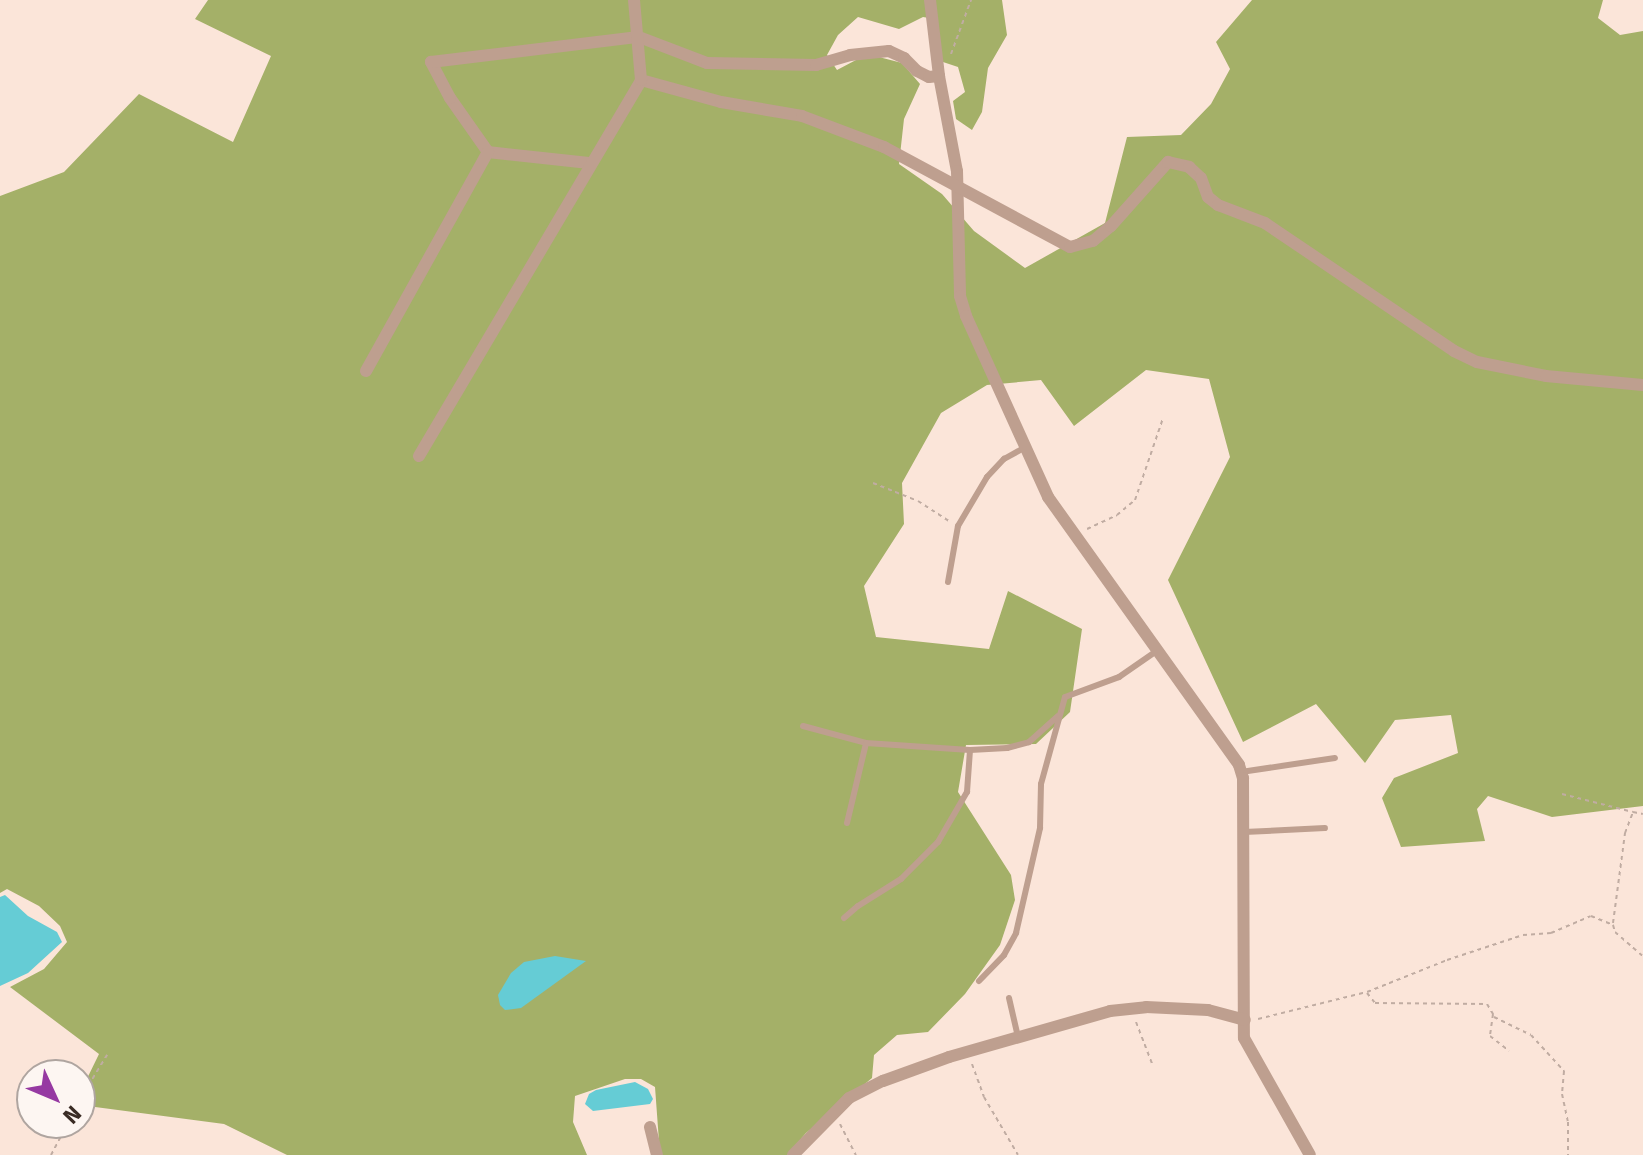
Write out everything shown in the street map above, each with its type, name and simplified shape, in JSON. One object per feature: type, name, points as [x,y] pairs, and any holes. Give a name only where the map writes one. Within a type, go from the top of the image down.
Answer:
[{"type":"street","points":[[419,456],[589,163],[641,80],[634,0]]},
{"type":"street","points":[[930,0],[958,187],[960,296],[1048,497],[1241,772],[1244,1038],[1310,1155]]},
{"type":"street","points":[[589,163],[488,152],[450,98],[431,62],[639,37],[707,63],[816,65],[850,55],[889,51],[929,77],[939,76]]},
{"type":"street","points":[[641,80],[707,99],[802,116],[884,147],[1070,247],[1093,241],[1111,226],[1168,162],[1189,167],[1201,178],[1208,197],[1218,205],[1265,223],[1465,357],[1546,376],[1643,385]]},
{"type":"street","points":[[366,371],[488,152]]},
{"type":"street","points":[[793,1155],[836,1115],[849,1098],[883,1081],[970,1051],[1110,1011],[1208,1010],[1245,1020]]},
{"type":"street","points":[[650,1127],[657,1155]]},
{"type":"lane","points":[[948,582],[958,526],[987,477],[1004,459],[1026,447]]},
{"type":"lane","points":[[979,981],[1004,955],[1016,933],[1040,828],[1041,784],[1065,697],[1119,677],[1158,650]]},
{"type":"lane","points":[[803,726],[866,743],[970,750],[1007,748],[1029,742],[1059,714]]},
{"type":"lane","points":[[847,823],[866,743]]},
{"type":"lane","points":[[844,918],[901,879],[938,842],[967,792],[970,750]]},
{"type":"lane","points":[[1241,772],[1335,758]]},
{"type":"lane","points":[[1244,832],[1325,828]]},
{"type":"lane","points":[[1009,998],[1019,1039]]},
{"type":"path","points":[[951,54],[971,0]]},
{"type":"path","points":[[1075,535],[1129,507],[1163,418]]},
{"type":"path","points":[[873,483],[918,501],[958,526]]},
{"type":"path","points":[[1562,794],[1643,814]]},
{"type":"path","points":[[1633,812],[1625,833],[1613,925],[1615,932],[1643,956]]},
{"type":"path","points":[[1245,1020],[1367,992],[1425,967],[1523,935],[1551,933],[1591,916],[1613,925]]},
{"type":"path","points":[[1367,992],[1375,1003],[1487,1004],[1493,1017],[1490,1036],[1509,1051]]},
{"type":"path","points":[[1132,1009],[1153,1066]]},
{"type":"path","points":[[1493,1017],[1531,1035],[1564,1071],[1562,1094],[1568,1155]]},
{"type":"path","points":[[970,1051],[974,1076],[1018,1155]]},
{"type":"path","points":[[96,1073],[107,1055]]},
{"type":"path","points":[[836,1115],[856,1155]]},
{"type":"green space","points":[[208,0],[1002,0],[1007,35],[988,68],[982,112],[972,130],[956,119],[953,101],[965,92],[958,67],[940,61],[935,19],[923,17],[899,29],[858,17],[838,35],[827,55],[837,70],[856,60],[875,56],[902,63],[920,84],[904,119],[899,164],[942,194],[974,231],[1025,268],[1105,223],[1127,137],[1181,135],[1211,104],[1230,69],[1216,42],[1252,0],[1603,0],[1598,18],[1620,35],[1643,31],[1643,806],[1552,817],[1488,796],[1477,809],[1485,841],[1401,847],[1382,798],[1394,778],[1458,753],[1451,715],[1395,720],[1365,763],[1316,704],[1243,742],[1168,580],[1230,457],[1209,379],[1146,370],[1074,426],[1041,380],[987,385],[941,413],[902,483],[904,524],[864,586],[876,637],[989,649],[1008,591],[1082,629],[1070,712],[1036,744],[966,745],[958,792],[1011,875],[1015,900],[1000,945],[965,994],[928,1032],[897,1035],[874,1055],[872,1078],[806,1133],[787,1155],[660,1155],[655,1087],[641,1079],[625,1079],[575,1096],[573,1122],[587,1155],[287,1155],[224,1124],[96,1107],[96,1060],[99,1054],[10,987],[44,969],[67,942],[60,926],[39,906],[7,889],[0,893],[0,196],[64,172],[139,94],[233,142],[271,56],[195,19]]},
{"type":"water","points":[[5,895],[28,916],[57,932],[62,942],[28,973],[0,986],[0,897]]},
{"type":"water","points":[[555,956],[586,961],[521,1008],[505,1010],[500,1005],[498,995],[511,973],[524,962]]},
{"type":"water","points":[[635,1082],[648,1089],[653,1099],[650,1104],[593,1111],[585,1104],[589,1094],[596,1090]]}]
